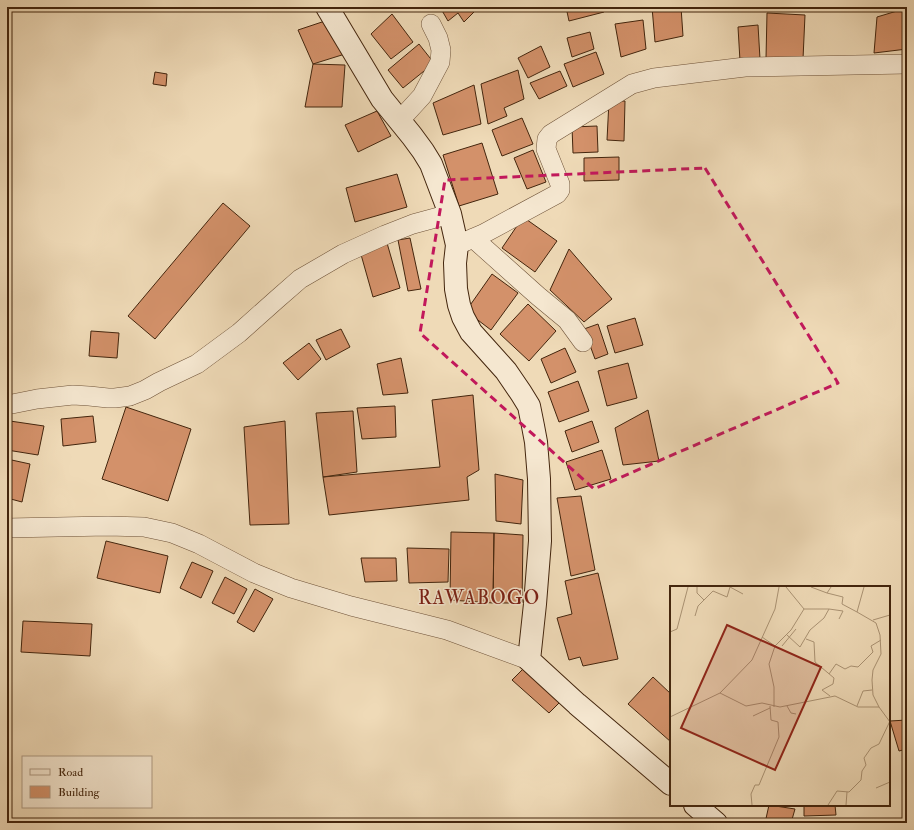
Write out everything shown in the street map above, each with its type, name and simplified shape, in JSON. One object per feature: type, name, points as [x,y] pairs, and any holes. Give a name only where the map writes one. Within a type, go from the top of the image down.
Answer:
[{"type":"street","points":[[327,7],[382,99],[423,150],[431,164],[450,214],[465,242],[538,296],[567,320],[583,342]]},
{"type":"street","points":[[400,120],[422,96],[440,62],[441,50],[438,38],[431,24]]},
{"type":"street","points":[[529,660],[540,541],[539,479],[533,426],[529,406],[522,393],[506,371],[471,332],[463,317],[456,289],[455,263],[465,242],[483,234],[557,194],[560,190],[560,184],[546,149],[547,139],[551,134],[632,84],[654,78],[745,67],[907,64]]},
{"type":"street","points":[[7,405],[37,399],[73,395],[115,398],[130,396],[145,390],[197,364],[239,333],[300,279],[343,254],[413,224],[450,214]]},
{"type":"street","points":[[7,528],[108,526],[144,527],[172,533],[199,544],[254,573],[291,588],[351,606],[447,630],[529,660],[577,704],[670,783]]},
{"type":"street","points":[[696,806],[716,823]]},
{"type":"highlighted area","points":[[705,168],[838,383],[594,489],[420,333],[445,180]]},
{"type":"building","points":[[440,7],[476,7],[477,9],[464,22],[458,13],[448,21]]},
{"type":"building","points":[[566,7],[603,7],[604,12],[569,21]]},
{"type":"building","points":[[652,7],[681,7],[683,36],[655,42]]},
{"type":"building","points":[[907,8],[907,49],[874,53],[877,17]]},
{"type":"building","points":[[767,13],[805,15],[803,59],[766,58]]},
{"type":"building","points":[[392,14],[413,42],[391,59],[371,34]]},
{"type":"building","points":[[328,20],[345,54],[313,64],[298,30]]},
{"type":"building","points":[[643,20],[646,49],[621,57],[615,24]]},
{"type":"building","points":[[758,25],[760,59],[740,61],[738,27]]},
{"type":"building","points":[[590,32],[594,49],[572,57],[567,38]]},
{"type":"building","points":[[419,44],[434,63],[403,88],[388,70]]},
{"type":"building","points":[[541,46],[550,67],[528,78],[518,58]]},
{"type":"building","points":[[596,52],[604,74],[573,87],[564,64]]},
{"type":"building","points":[[313,64],[345,65],[342,107],[305,107]]},
{"type":"building","points":[[518,70],[524,99],[504,108],[507,116],[488,124],[481,84]]},
{"type":"building","points":[[560,71],[567,86],[539,99],[530,83]]},
{"type":"building","points":[[155,72],[167,74],[166,86],[153,84]]},
{"type":"building","points":[[474,85],[481,124],[443,135],[433,103]]},
{"type":"building","points":[[609,101],[625,101],[624,141],[607,140]]},
{"type":"building","points":[[377,111],[391,136],[358,152],[345,125]]},
{"type":"building","points":[[522,118],[533,144],[502,156],[492,130]]},
{"type":"building","points":[[597,126],[598,152],[573,153],[572,127]]},
{"type":"building","points":[[482,143],[498,194],[459,206],[443,155]]},
{"type":"building","points":[[533,150],[546,182],[527,189],[514,158]]},
{"type":"building","points":[[619,157],[619,180],[584,181],[584,158]]},
{"type":"building","points":[[397,174],[407,207],[355,222],[346,188]]},
{"type":"building","points":[[223,203],[250,226],[155,339],[128,316]]},
{"type":"building","points":[[523,217],[557,241],[535,272],[502,248]]},
{"type":"building","points":[[410,238],[421,289],[408,291],[398,240]]},
{"type":"building","points":[[387,243],[400,288],[373,297],[360,251]]},
{"type":"building","points":[[569,249],[612,299],[584,322],[550,290]]},
{"type":"building","points":[[492,274],[518,293],[491,330],[466,311]]},
{"type":"building","points":[[528,304],[556,331],[529,361],[500,334]]},
{"type":"building","points":[[635,318],[643,345],[615,353],[607,326]]},
{"type":"building","points":[[598,324],[608,354],[595,359],[584,329]]},
{"type":"building","points":[[341,329],[350,347],[326,360],[316,340]]},
{"type":"building","points":[[91,331],[119,333],[117,358],[89,356]]},
{"type":"building","points":[[309,343],[321,359],[298,380],[283,363]]},
{"type":"building","points":[[565,348],[576,372],[551,383],[541,359]]},
{"type":"building","points":[[401,358],[408,393],[383,395],[377,364]]},
{"type":"building","points":[[628,363],[637,398],[607,406],[598,371]]},
{"type":"building","points":[[578,381],[589,411],[559,422],[548,392]]},
{"type":"building","points":[[473,395],[479,470],[467,477],[469,500],[329,515],[323,477],[440,467],[432,400]]},
{"type":"building","points":[[395,406],[396,437],[362,439],[357,408]]},
{"type":"building","points":[[126,407],[191,429],[168,501],[102,479]]},
{"type":"building","points":[[648,410],[659,461],[623,465],[615,428]]},
{"type":"building","points":[[353,411],[357,472],[323,477],[316,413]]},
{"type":"building","points":[[93,416],[96,442],[63,446],[61,419]]},
{"type":"building","points":[[10,421],[44,426],[38,455],[7,450],[7,438]]},
{"type":"building","points":[[285,421],[289,524],[250,525],[244,427]]},
{"type":"building","points":[[592,421],[599,442],[572,452],[565,431]]},
{"type":"building","points":[[602,450],[611,479],[575,490],[566,462]]},
{"type":"building","points":[[7,459],[30,464],[22,502],[7,498]]},
{"type":"building","points":[[495,474],[523,480],[521,524],[496,521]]},
{"type":"building","points":[[581,496],[595,570],[571,576],[557,498]]},
{"type":"building","points":[[451,532],[494,533],[493,603],[450,600]]},
{"type":"building","points":[[494,533],[523,535],[522,603],[493,603]]},
{"type":"building","points":[[106,541],[168,556],[160,593],[97,578]]},
{"type":"building","points":[[407,548],[449,549],[448,582],[409,583]]},
{"type":"building","points":[[361,558],[396,558],[397,581],[365,582]]},
{"type":"building","points":[[192,562],[213,571],[201,598],[180,588]]},
{"type":"building","points":[[598,573],[618,659],[583,666],[580,657],[569,660],[557,618],[572,614],[565,581]]},
{"type":"building","points":[[225,577],[247,589],[234,614],[212,603]]},
{"type":"building","points":[[255,589],[273,599],[254,632],[237,622]]},
{"type":"building","points":[[23,621],[92,624],[90,656],[21,652]]},
{"type":"building","points":[[527,665],[562,700],[549,713],[512,680]]},
{"type":"building","points":[[653,677],[670,693],[670,741],[628,704]]},
{"type":"building","points":[[907,720],[907,749],[899,751],[890,721]]},
{"type":"building","points":[[903,771],[907,771],[907,795]]},
{"type":"building","points":[[769,806],[795,809],[791,823],[765,823]]},
{"type":"building","points":[[804,806],[835,806],[836,815],[804,816]]},
{"type":"district","name":"RAWABOGO","points":[[479,598]]}]
